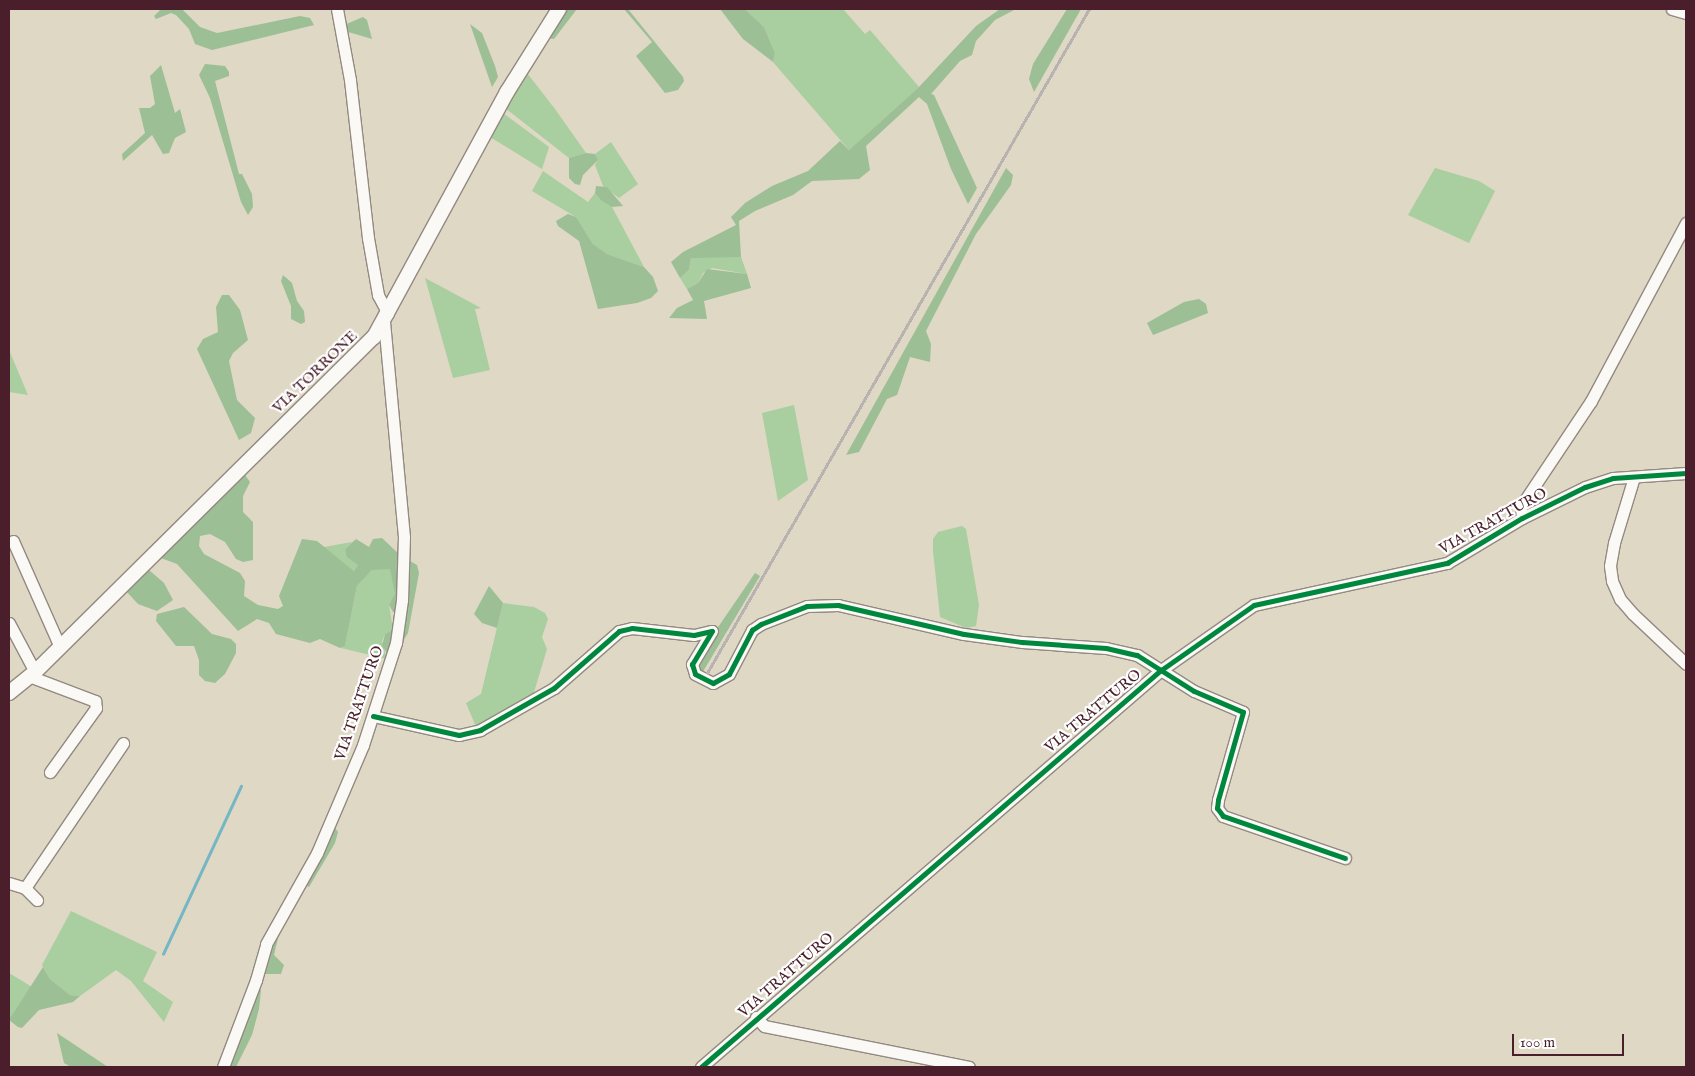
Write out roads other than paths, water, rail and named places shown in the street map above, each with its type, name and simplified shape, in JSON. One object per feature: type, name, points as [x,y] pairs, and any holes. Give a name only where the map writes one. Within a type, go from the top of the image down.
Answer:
[{"type":"main road","name":"VIA TORRONE","points":[[9,693],[60,647],[365,349],[386,318],[507,92],[559,9]]},
{"type":"street","points":[[337,9],[354,106],[368,238],[378,295],[386,318]]},
{"type":"street","points":[[1672,9],[1686,13]]},
{"type":"street","points":[[1522,518],[1521,506],[1591,401],[1686,223]]},
{"type":"street","name":"VIA TRATTURO","points":[[223,1067],[256,980],[266,944],[317,852],[373,716],[396,643],[404,573],[386,318]]},
{"type":"street","name":"VIA TRATTURO","points":[[701,1067],[756,1017],[1161,670],[1254,605],[1447,563],[1522,518],[1585,487],[1613,478],[1686,473]]},
{"type":"street","points":[[1634,477],[1614,543],[1610,566],[1612,581],[1620,598],[1633,614],[1686,664]]},
{"type":"street","points":[[13,541],[60,647]]},
{"type":"street","points":[[373,716],[459,735],[480,730],[554,688],[620,631],[632,628],[694,635],[712,632],[692,664],[695,674],[713,683],[728,674],[752,630],[807,606],[838,605],[964,634],[1022,642],[1106,648],[1137,655],[1194,691],[1243,712],[1218,800],[1217,808],[1223,816],[1345,858]]},
{"type":"street","points":[[9,623],[32,674],[95,701],[96,708],[50,772]]},
{"type":"street","points":[[25,888],[123,743]]},
{"type":"street","points":[[9,883],[25,888],[37,900]]},
{"type":"street","points":[[756,1017],[764,1026],[969,1067]]},
{"type":"waterway","points":[[163,954],[241,786]]},
{"type":"railway","points":[[707,673],[1089,9]]}]
